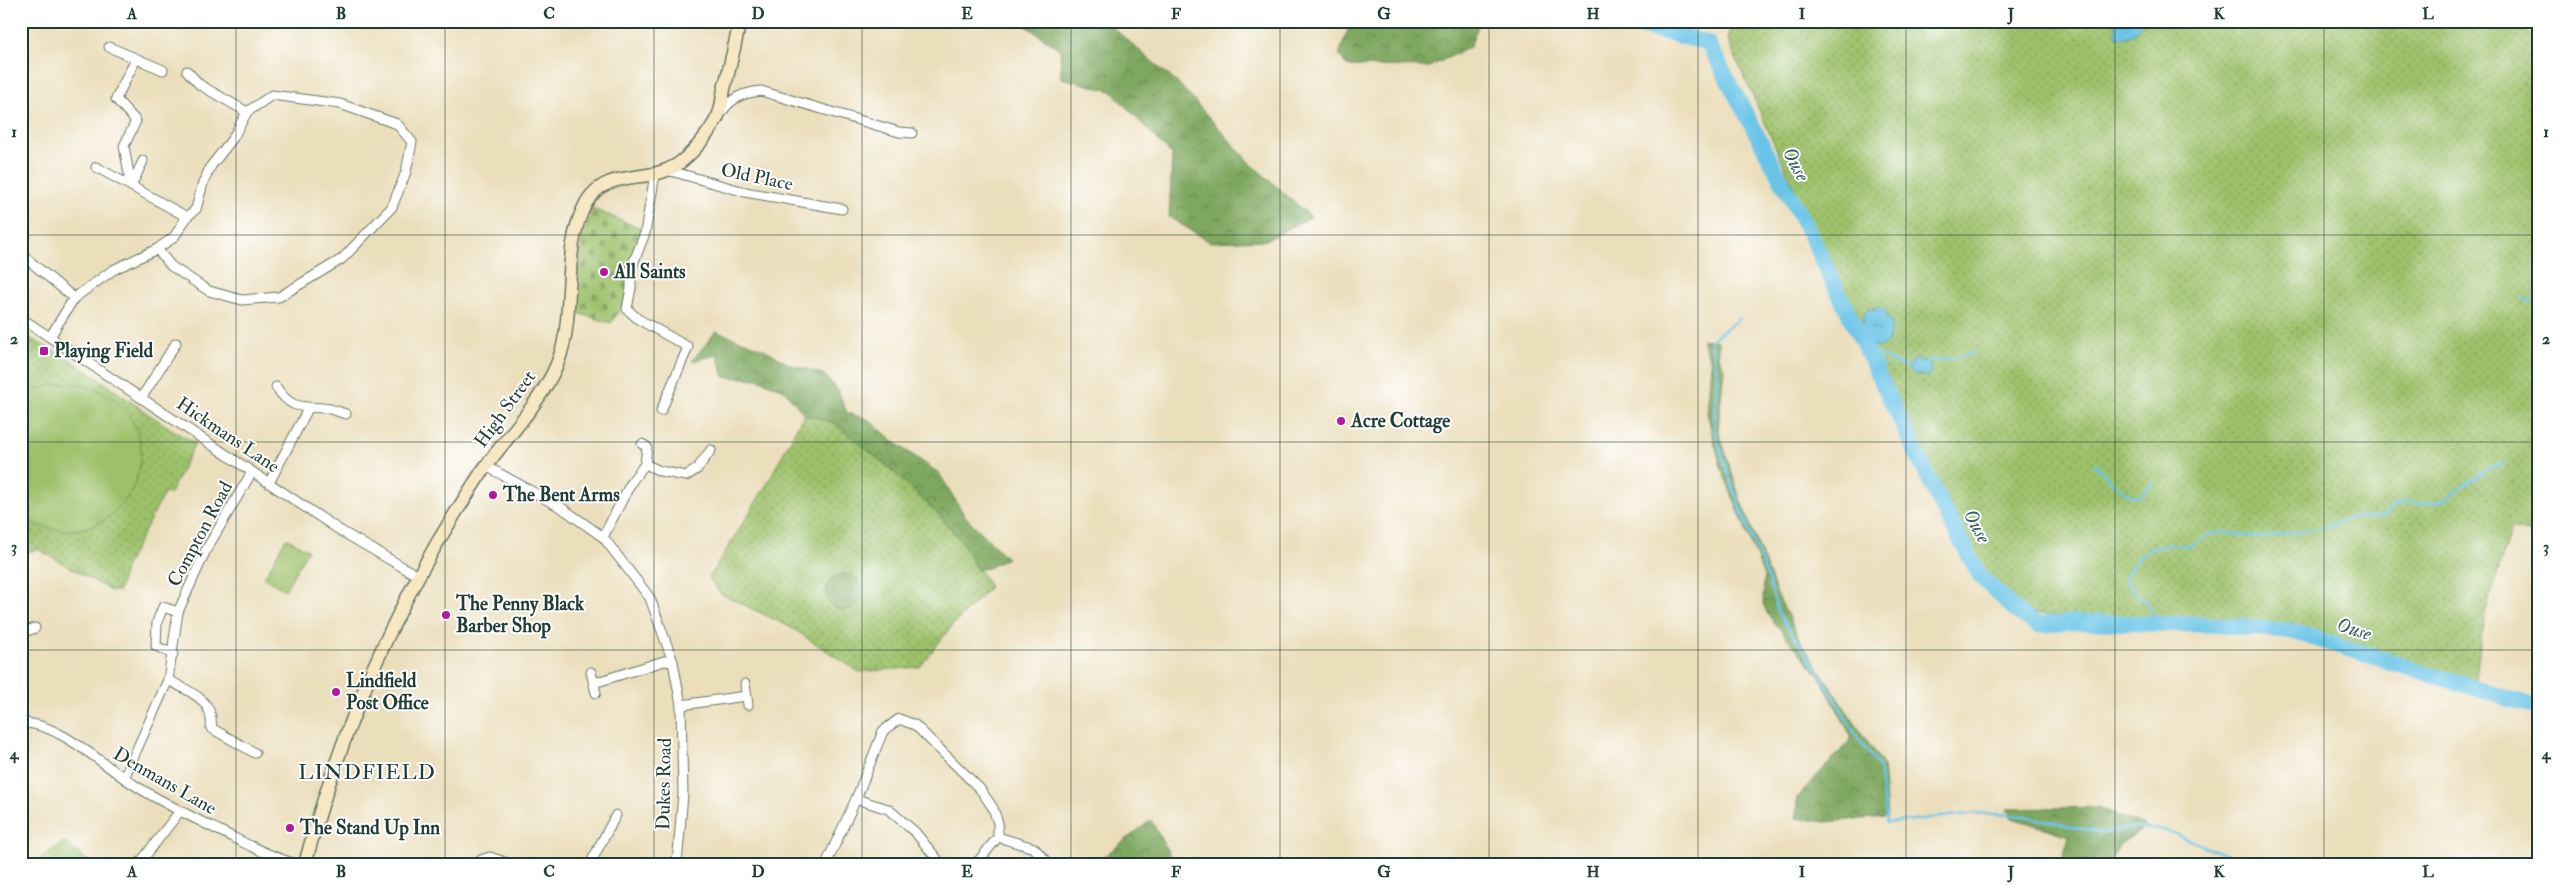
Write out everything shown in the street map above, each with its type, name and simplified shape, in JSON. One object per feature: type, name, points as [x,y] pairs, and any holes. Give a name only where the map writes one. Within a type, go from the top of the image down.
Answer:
[{"type":"main road","name":"High Street","points":[[305,864],[330,782],[352,722],[418,576],[486,466],[529,412],[554,371],[567,326],[574,243],[586,203],[594,192],[618,178],[667,170],[693,151],[718,117],[740,21]]},
{"type":"street","points":[[109,48],[163,70]]},
{"type":"street","points":[[131,186],[124,146],[136,121],[116,99],[136,59]]},
{"type":"street","points":[[187,71],[200,86],[247,112]]},
{"type":"street","points":[[718,117],[728,104],[742,93],[761,91],[899,132],[912,133]]},
{"type":"street","points":[[50,336],[74,298],[113,270],[157,249],[174,237],[187,217],[196,209],[203,183],[211,166],[233,138],[247,112],[272,95],[340,104],[397,124],[412,142],[406,172],[392,207],[342,259],[279,296],[242,300],[209,292],[171,266],[157,249]]},
{"type":"street","points":[[131,186],[143,161]]},
{"type":"street","points":[[96,167],[187,217]]},
{"type":"street","name":"Old Place","points":[[667,170],[745,192],[842,209]]},
{"type":"street","points":[[652,173],[654,180],[648,215],[631,270],[631,288],[627,310],[638,319],[688,347],[661,411]]},
{"type":"street","points":[[21,254],[74,298]]},
{"type":"street","name":"Hickmans Lane","points":[[21,318],[341,531],[418,576]]},
{"type":"street","points":[[142,397],[176,342]]},
{"type":"street","points":[[276,387],[286,401],[308,409],[325,408],[346,414]]},
{"type":"street","points":[[269,483],[308,409]]},
{"type":"street","points":[[603,537],[632,481],[645,464],[647,447],[642,444]]},
{"type":"street","points":[[645,464],[660,471],[686,476],[697,469],[711,450]]},
{"type":"street","name":"Dukes Road","points":[[486,466],[562,508],[603,537],[650,598],[669,652],[668,662],[681,705],[683,794],[677,864]]},
{"type":"street","name":"Compton Road","points":[[124,778],[168,680],[178,612],[206,550],[252,472]]},
{"type":"street","name":"Compton Road","points":[[173,654],[156,646],[157,622],[163,607],[178,612]]},
{"type":"street","points":[[21,633],[35,628]]},
{"type":"street","points":[[594,683],[668,662]]},
{"type":"street","points":[[591,672],[596,693]]},
{"type":"street","points":[[168,680],[205,702],[211,717],[210,728],[255,753]]},
{"type":"street","points":[[681,705],[747,700],[744,684]]},
{"type":"street","points":[[826,864],[856,799],[884,731],[899,720],[915,725],[980,789],[993,808],[998,823],[998,837],[976,864]]},
{"type":"street","name":"Denmans Lane","points":[[21,723],[30,722],[55,731],[124,778],[180,811],[264,852],[297,864]]},
{"type":"street","points":[[856,799],[888,809],[915,832],[941,864]]},
{"type":"street","points":[[139,864],[180,811]]},
{"type":"street","points":[[590,864],[616,815]]},
{"type":"street","points":[[998,837],[1034,848],[1049,864]]},
{"type":"street","points":[[479,864],[481,860],[490,857],[510,864]]},
{"type":"green space","points":[[1018,21],[1105,21],[1181,86],[1249,162],[1311,217],[1266,240],[1210,242],[1169,217],[1172,155],[1111,91],[1061,78],[1060,49]]},
{"type":"green space","points":[[1351,21],[1480,21],[1470,47],[1429,67],[1347,66],[1339,55]]},
{"type":"green space","points":[[1732,21],[2501,21],[2539,38],[2539,534],[2511,528],[2484,617],[2475,685],[2295,625],[2045,615],[2030,612],[2013,602],[1983,572],[1885,390],[1728,41]]},
{"type":"green space","points":[[593,209],[643,229],[629,269],[627,299],[611,323],[574,312],[581,242]]},
{"type":"green space","points":[[716,331],[766,350],[789,364],[823,374],[838,390],[847,413],[868,419],[897,444],[939,473],[965,516],[1007,558],[988,568],[977,570],[963,543],[939,515],[899,476],[835,423],[804,414],[784,390],[758,379],[724,377],[717,355],[692,361]]},
{"type":"green space","points":[[21,333],[69,359],[163,424],[195,443],[170,494],[165,492],[126,566],[119,591],[111,591],[38,549],[21,554]]},
{"type":"green space","points":[[1702,339],[1718,341],[1718,355],[1724,369],[1718,429],[1740,499],[1777,594],[1802,644],[1883,765],[1887,817],[1825,822],[1796,818],[1797,797],[1848,743],[1851,736],[1820,677],[1768,615],[1763,604],[1764,576],[1721,467],[1707,413],[1711,363]]},
{"type":"green space","points":[[77,383],[109,396],[118,403],[133,421],[140,441],[140,462],[135,483],[124,502],[109,517],[90,527],[67,530],[48,528],[37,525],[21,515],[21,399],[47,386]]},
{"type":"green space","points":[[804,414],[835,423],[899,476],[939,515],[963,543],[990,587],[951,627],[920,667],[859,672],[790,627],[721,594],[709,578],[767,484]]},
{"type":"green space","points":[[286,538],[308,550],[285,590],[264,578]]},
{"type":"green space","points":[[844,574],[856,580],[862,592],[856,604],[844,610],[832,604],[826,592],[832,580]]},
{"type":"green space","points":[[2098,807],[2146,827],[2120,844],[2109,864],[2061,864],[2069,836],[2012,818],[2007,809]]},
{"type":"green space","points":[[1151,820],[1175,864],[1094,864]]},
{"type":"green space","points":[[64,842],[92,864],[32,864]]},
{"type":"water","points":[[2115,21],[2144,21],[2134,34],[2123,38],[2116,36]]},
{"type":"water","points":[[1878,307],[1883,309],[1892,325],[1888,342],[1879,347],[1873,345],[1863,335],[1863,317],[1867,310]]},
{"type":"water","points":[[1916,359],[1929,363],[1931,374],[1927,376],[1913,374],[1909,370],[1909,365]]},
{"type":"waterway","name":"Ouse","points":[[1629,21],[1633,24],[1708,43],[1810,234],[1945,512],[1981,577],[2017,612],[2039,625],[2077,622],[2217,625],[2291,631],[2539,708]]},
{"type":"waterway","points":[[2522,299],[2539,303]]},
{"type":"waterway","points":[[1740,318],[1711,340],[1717,375],[1714,430],[1738,503],[1767,576],[1779,615],[1821,675],[1856,735],[1879,767],[1887,823],[1977,813],[2026,816],[2101,833],[2132,828],[2165,830],[2249,864]]},
{"type":"waterway","points":[[1867,351],[1909,367]]},
{"type":"waterway","points":[[1927,361],[1954,359],[1974,353]]},
{"type":"waterway","points":[[2094,464],[2114,484],[2132,496],[2139,497],[2153,483]]},
{"type":"waterway","points":[[2160,624],[2146,602],[2138,596],[2125,580],[2137,557],[2155,547],[2168,544],[2189,546],[2211,534],[2222,532],[2260,538],[2329,526],[2349,518],[2383,516],[2395,506],[2406,502],[2428,504],[2442,500],[2488,468],[2503,464]]},
{"type":"place","name":"All Saints","points":[[604,272]]},
{"type":"place","name":"Playing Field","points":[[44,351]]},
{"type":"place","name":"Acre Cottage","points":[[1341,421]]},
{"type":"place","name":"The Bent Arms","points":[[493,495]]},
{"type":"place","name":"The Penny Black Barber Shop","points":[[446,615]]},
{"type":"place","name":"Lindfield Post Office","points":[[336,692]]},
{"type":"place","name":"The Stand Up Inn","points":[[290,828]]},
{"type":"district","name":"LINDFIELD","points":[[367,772]]}]
